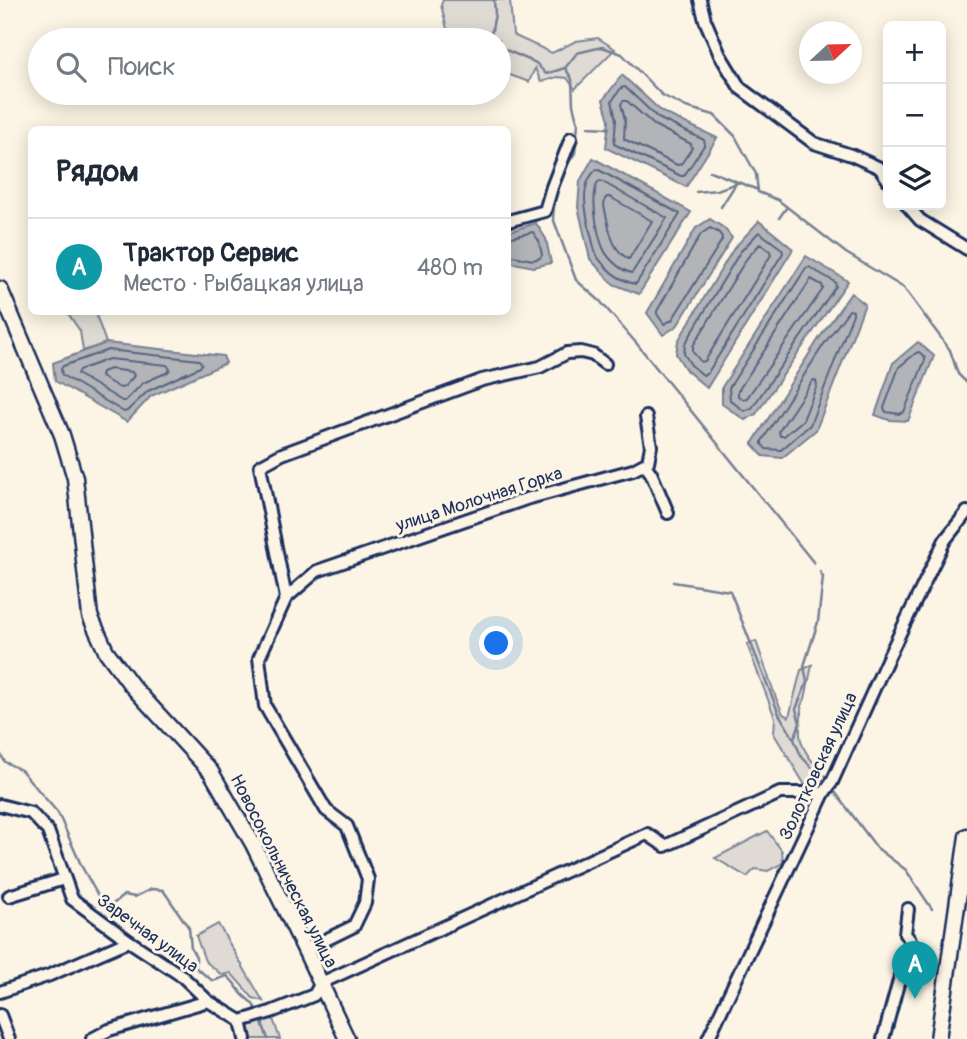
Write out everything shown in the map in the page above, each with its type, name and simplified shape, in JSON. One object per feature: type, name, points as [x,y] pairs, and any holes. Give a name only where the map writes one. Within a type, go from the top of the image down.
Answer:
[{"type":"main road","name":"Новосокольническая улица","points":[[0,289],[62,435],[75,478],[90,616],[106,651],[132,686],[211,772],[253,844],[347,1039]]},
{"type":"main road","points":[[938,1039],[962,907],[967,836]]},
{"type":"street","points":[[700,0],[705,20],[720,55],[740,88],[814,143],[851,155],[880,168],[883,172]]},
{"type":"street","points":[[511,220],[545,211],[571,138]]},
{"type":"street","points":[[911,210],[920,220],[967,249]]},
{"type":"street","points":[[306,950],[354,926],[365,903],[369,879],[346,826],[326,810],[265,706],[259,658],[286,598],[260,466],[282,454],[482,380],[540,367],[566,353],[582,352],[593,355],[604,364]]},
{"type":"street","points":[[646,417],[650,446],[648,462],[644,464],[651,473],[668,513]]},
{"type":"street","name":"улица Молочная Горка","points":[[286,598],[317,572],[526,499],[633,470],[644,464]]},
{"type":"street","name":"Золотковская улица","points":[[708,1039],[945,540],[967,512]]},
{"type":"street","name":"Новосокольническая улица","points":[[321,983],[647,834],[665,846],[780,793],[827,789]]},
{"type":"street","name":"Заречная улица","points":[[0,805],[31,813],[48,831],[72,899],[182,976],[208,1001],[241,1021]]},
{"type":"street","points":[[9,897],[64,879]]},
{"type":"street","points":[[883,1039],[910,940],[905,934],[908,909]]},
{"type":"street","points":[[0,992],[50,975],[129,941]]},
{"type":"street","points":[[245,1039],[241,1021],[314,995],[321,983]]},
{"type":"street","points":[[92,1039],[208,1001]]},
{"type":"street","points":[[0,1015],[9,1039]]},
{"type":"shaded area","points":[[443,0],[510,0],[513,35],[552,53],[576,41],[598,38],[615,49],[575,89],[567,78],[557,77],[541,82],[535,68],[529,82],[511,75],[511,28],[447,28],[441,5]]},
{"type":"shaded area","points":[[69,315],[96,315],[106,343],[83,351],[80,331]]},
{"type":"shaded area","points":[[756,641],[776,698],[783,714],[789,717],[801,670],[812,665],[801,706],[800,734],[807,753],[829,780],[824,787],[805,785],[774,734],[775,718],[747,644]]},
{"type":"shaded area","points":[[767,831],[782,851],[783,863],[768,871],[755,869],[747,877],[715,858]]},
{"type":"shaded area","points":[[218,924],[263,1001],[253,998],[231,973],[222,975],[205,961],[196,936]]},
{"type":"shaded area","points":[[272,1016],[280,1039],[249,1039],[251,1022]]},
{"type":"water","points":[[622,75],[662,112],[717,138],[686,187],[606,148],[609,120],[603,100]]},
{"type":"water","points":[[593,158],[691,212],[639,294],[613,284],[590,259],[578,207],[580,181]]},
{"type":"water","points":[[710,219],[724,228],[732,238],[677,326],[663,335],[647,313],[696,228]]},
{"type":"water","points":[[759,221],[793,249],[707,388],[686,370],[676,354],[678,341],[734,248]]},
{"type":"water","points":[[536,223],[546,239],[551,263],[534,267],[511,263],[511,231]]},
{"type":"water","points":[[806,256],[848,281],[756,414],[745,420],[722,404],[722,387]]},
{"type":"water","points":[[851,293],[865,304],[816,430],[782,458],[763,456],[752,444]]},
{"type":"water","points":[[918,342],[934,356],[908,421],[889,420],[875,415],[893,363]]},
{"type":"water","points":[[106,343],[223,356],[226,363],[151,396],[127,422],[55,381],[53,363]]},
{"type":"waterway","points":[[492,28],[494,0]]},
{"type":"waterway","points":[[511,52],[536,63],[546,74],[565,68],[577,53],[602,47],[622,54],[662,95],[686,107],[714,115],[735,136],[756,174],[758,192],[778,200],[846,253],[904,288],[950,350],[958,374],[967,383]]},
{"type":"waterway","points":[[562,173],[575,153],[578,124],[573,105],[572,79],[565,68]]},
{"type":"waterway","points":[[588,127],[609,128]]},
{"type":"waterway","points":[[710,171],[758,190]]},
{"type":"waterway","points":[[721,207],[737,182]]},
{"type":"waterway","points":[[696,192],[717,190],[737,183]]},
{"type":"waterway","points":[[555,196],[553,218],[576,280],[600,301],[637,344],[814,563]]},
{"type":"waterway","points":[[779,218],[787,207]]},
{"type":"waterway","points":[[820,572],[823,577],[818,622],[804,666],[807,682],[796,709],[800,723],[794,739],[801,756],[827,784]]},
{"type":"waterway","points":[[673,582],[730,591],[779,714],[794,739]]},
{"type":"waterway","points":[[0,753],[5,762],[21,770],[58,813],[82,867],[102,903],[113,904],[124,895],[135,897],[151,889],[163,890],[189,928],[196,968],[213,981],[227,976],[257,1011]]},
{"type":"waterway","points":[[832,788],[877,848],[906,870],[932,909]]},
{"type":"waterway","points":[[260,1017],[268,1039]]},
{"type":"place","name":"Трактор Сервис","points":[[915,999]]}]
